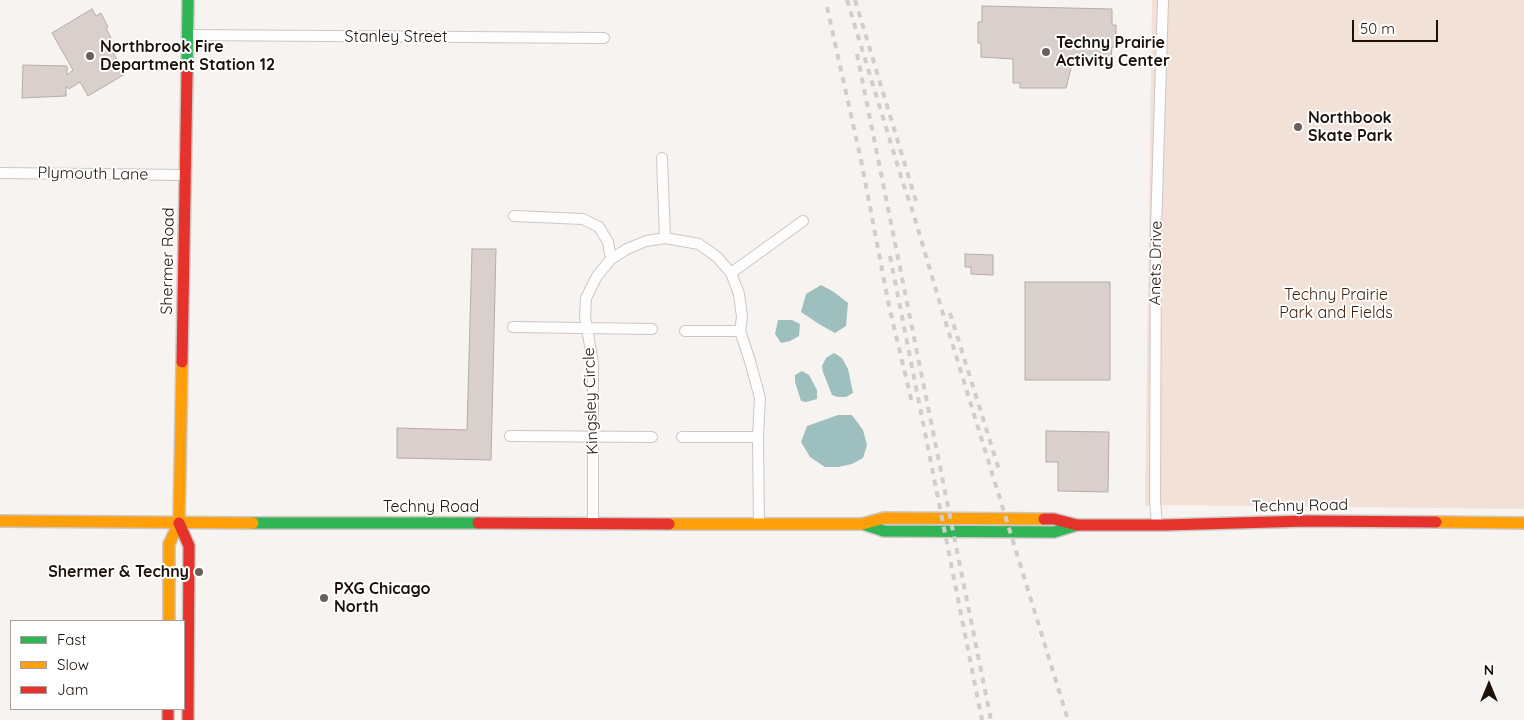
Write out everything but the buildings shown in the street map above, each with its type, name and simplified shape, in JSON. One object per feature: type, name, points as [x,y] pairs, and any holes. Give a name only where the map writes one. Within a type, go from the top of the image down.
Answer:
[{"type":"main road","name":"Shermer Road","points":[[169,620],[169,544],[179,523],[188,0]]},
{"type":"main road","name":"Techny Road","points":[[0,521],[862,524],[884,518],[1054,519],[1077,525],[1307,521],[1524,523]]},
{"type":"main road","name":"Shermer Road","points":[[179,523],[189,546],[188,720]]},
{"type":"street","name":"Anets Drive","points":[[1157,525],[1155,500],[1156,237],[1163,0]]},
{"type":"street","name":"Stanley Street","points":[[188,35],[604,38]]},
{"type":"street","points":[[662,158],[665,238]]},
{"type":"street","name":"Plymouth Lane","points":[[0,173],[186,175]]},
{"type":"street","points":[[514,216],[583,219],[599,227],[608,242],[611,259]]},
{"type":"street","points":[[731,273],[803,221]]},
{"type":"street","name":"Kingsley Circle","points":[[592,524],[593,364],[586,328],[586,298],[597,276],[611,259],[627,248],[646,241],[665,238],[699,244],[717,256],[731,273],[739,294],[742,317],[740,331],[760,398],[758,437],[759,524]]},
{"type":"street","points":[[512,326],[652,329]]},
{"type":"street","points":[[685,331],[740,331]]},
{"type":"street","points":[[510,436],[652,436]]},
{"type":"street","points":[[682,437],[758,437]]},
{"type":"green space","name":"Techny Prairie Park and Fields","points":[[1152,0],[1524,0],[1524,509],[1145,506]]},
{"type":"water","points":[[821,285],[848,303],[846,326],[835,333],[801,312],[806,294]]},
{"type":"water","points":[[778,320],[792,320],[800,324],[799,336],[781,343],[775,334]]},
{"type":"water","points":[[834,353],[842,358],[848,369],[853,393],[846,397],[832,395],[823,372],[822,366],[826,358]]},
{"type":"water","points":[[802,371],[809,375],[817,390],[817,399],[806,402],[801,401],[795,382],[795,375]]},
{"type":"water","points":[[838,415],[852,415],[863,430],[867,445],[863,458],[852,464],[825,467],[810,457],[801,442],[807,426]]},
{"type":"railway","points":[[847,0],[1068,720]]},
{"type":"railway","points":[[855,0],[916,201]]},
{"type":"railway","points":[[827,7],[861,160],[889,306],[912,403]]},
{"type":"railway","points":[[857,54],[991,720]]},
{"type":"railway","points":[[890,256],[982,720]]},
{"type":"railway","points":[[950,313],[1000,473]]},
{"type":"traffic: fast","points":[[187,74],[188,0]]},
{"type":"traffic: fast","points":[[253,523],[478,523]]},
{"type":"traffic: fast","points":[[863,524],[884,531],[1054,532],[1077,525]]},
{"type":"traffic: slow","points":[[169,620],[169,544],[179,523],[182,362]]},
{"type":"traffic: slow","points":[[669,524],[862,524],[884,518],[1044,519]]},
{"type":"traffic: slow","points":[[0,521],[253,523]]},
{"type":"traffic: slow","points":[[1436,522],[1524,523]]},
{"type":"traffic: jam","points":[[182,362],[187,74]]},
{"type":"traffic: jam","points":[[1044,519],[1054,519],[1077,525],[1165,525],[1307,521],[1436,522]]},
{"type":"traffic: jam","points":[[179,523],[189,546],[188,720]]},
{"type":"traffic: jam","points":[[478,523],[669,524]]},
{"type":"traffic: jam","points":[[168,710],[168,720]]},
{"type":"place","name":"Techny Prairie Activity Center","points":[[1046,52]]},
{"type":"place","name":"Northbrook Fire Department Station 12","points":[[90,56]]},
{"type":"place","name":"Northbook Skate Park","points":[[1298,127]]},
{"type":"place","name":"Shermer & Techny","points":[[199,572]]},
{"type":"place","name":"PXG Chicago North","points":[[324,598]]}]
